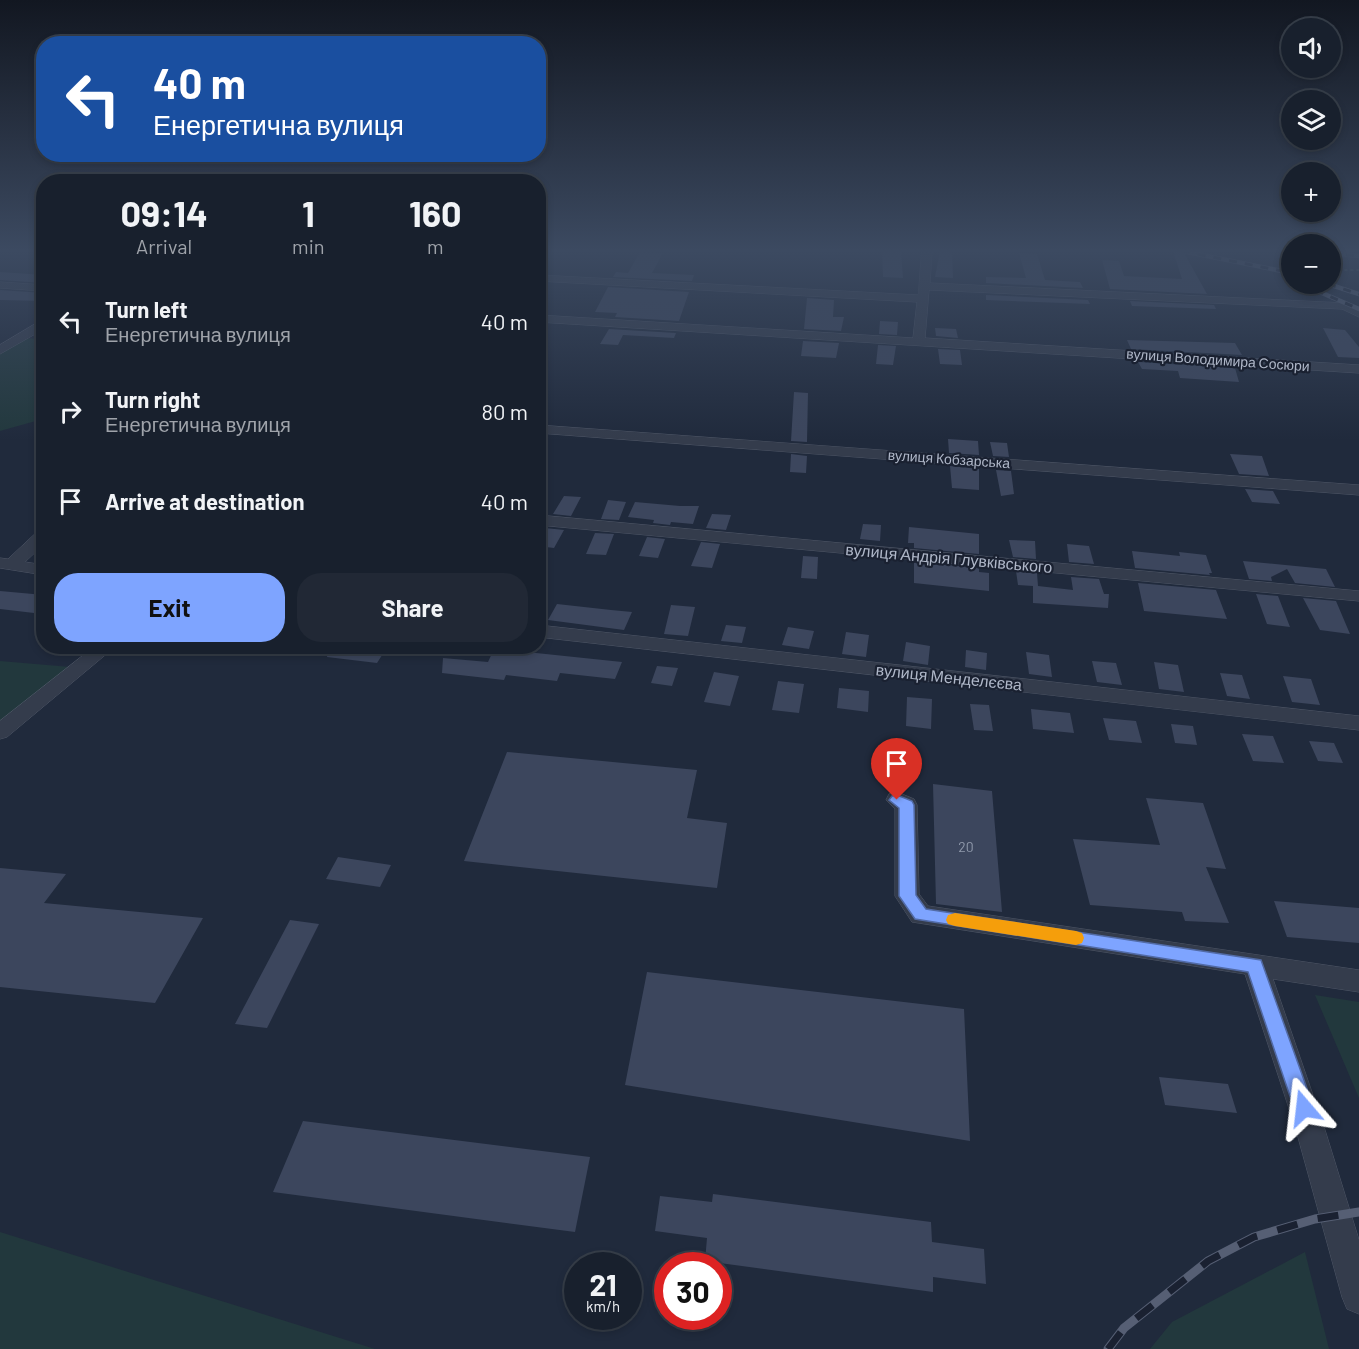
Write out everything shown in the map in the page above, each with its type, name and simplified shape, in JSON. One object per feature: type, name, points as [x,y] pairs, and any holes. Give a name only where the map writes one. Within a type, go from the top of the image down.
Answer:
[{"type":"street","points":[[919,342],[921,314]]},
{"type":"street","name":"вулиця Володимира Сосюри","points":[[546,319],[1359,369]]},
{"type":"street","points":[[0,350],[36,328]]},
{"type":"street","points":[[26,334],[36,335]]},
{"type":"street","name":"вулиця Кобзарська","points":[[546,430],[1359,490]]},
{"type":"street","name":"вулиця Андрія Глувківського","points":[[546,521],[1359,596]]},
{"type":"street","points":[[6,564],[36,540]]},
{"type":"street","points":[[6,564],[36,569]]},
{"type":"street","name":"вулиця Менделєєва","points":[[546,632],[1359,723]]},
{"type":"street","points":[[0,732],[97,654]]},
{"type":"street","points":[[897,800],[906,805],[908,896],[921,915],[1359,981]]},
{"type":"street","points":[[1255,966],[1295,1077],[1359,1297]]},
{"type":"green space","points":[[20,338],[36,339],[36,421],[0,431],[0,350]]},
{"type":"green space","points":[[0,661],[82,668],[0,732]]},
{"type":"green space","points":[[1315,995],[1359,1002],[1359,1098]]},
{"type":"green space","points":[[0,1232],[375,1349],[0,1349]]},
{"type":"green space","points":[[1305,1252],[1329,1349],[1150,1349],[1172,1322]]},
{"type":"building","points":[[617,314],[681,314],[679,321],[615,317]]},
{"type":"building","points":[[805,314],[833,314],[833,317],[844,317],[841,331],[804,329]]},
{"type":"building","points":[[880,321],[898,322],[897,335],[879,334]]},
{"type":"building","points":[[935,328],[956,329],[958,338],[936,336]]},
{"type":"building","points":[[1323,328],[1345,330],[1359,347],[1359,358],[1338,357]]},
{"type":"building","points":[[609,329],[676,333],[674,338],[623,335],[618,345],[600,344]]},
{"type":"building","points":[[1127,340],[1235,343],[1242,355],[1131,349]]},
{"type":"building","points":[[803,341],[839,343],[836,358],[801,356]]},
{"type":"building","points":[[878,345],[896,346],[893,365],[876,364]]},
{"type":"building","points":[[938,349],[960,350],[962,365],[940,364]]},
{"type":"building","points":[[1138,362],[1235,368],[1239,382],[1180,378],[1178,371],[1142,369]]},
{"type":"building","points":[[794,392],[808,393],[807,442],[791,441]]},
{"type":"building","points":[[948,439],[978,441],[979,455],[949,453]]},
{"type":"building","points":[[990,442],[1007,443],[1009,457],[993,456]]},
{"type":"building","points":[[791,454],[807,456],[806,473],[790,472]]},
{"type":"building","points":[[1230,454],[1262,456],[1269,476],[1239,474]]},
{"type":"building","points":[[950,466],[979,469],[979,490],[952,488]]},
{"type":"building","points":[[996,470],[1011,471],[1014,494],[1001,496]]},
{"type":"building","points":[[1245,489],[1273,491],[1280,504],[1252,502]]},
{"type":"building","points":[[564,496],[581,497],[571,516],[553,514]]},
{"type":"building","points":[[608,500],[626,502],[619,520],[601,519]]},
{"type":"building","points":[[635,502],[699,506],[693,524],[671,522],[670,525],[653,523],[654,520],[628,517]]},
{"type":"building","points":[[712,514],[731,515],[726,530],[706,528]]},
{"type":"building","points":[[863,524],[881,525],[880,541],[860,539]]},
{"type":"building","points":[[909,527],[979,534],[979,554],[914,548],[914,543],[908,543]]},
{"type":"building","points":[[546,528],[564,530],[554,548],[546,547]]},
{"type":"building","points":[[595,533],[614,534],[606,555],[586,554]]},
{"type":"building","points":[[647,537],[665,539],[658,558],[639,556]]},
{"type":"building","points":[[1009,540],[1035,541],[1036,559],[1013,557]]},
{"type":"building","points":[[701,542],[720,544],[712,568],[691,566]]},
{"type":"building","points":[[1067,544],[1089,546],[1094,564],[1069,562]]},
{"type":"building","points":[[1132,551],[1180,556],[1179,552],[1206,555],[1212,573],[1209,573],[1210,575],[1135,568]]},
{"type":"building","points":[[803,556],[818,557],[817,579],[801,578]]},
{"type":"building","points":[[1243,561],[1326,569],[1335,587],[1295,583],[1287,569],[1271,577],[1272,581],[1249,579]]},
{"type":"building","points":[[914,562],[979,568],[979,572],[989,573],[989,591],[914,583]]},
{"type":"building","points":[[1016,571],[1037,573],[1038,586],[1073,590],[1071,577],[1099,579],[1104,594],[1109,594],[1108,608],[1033,603],[1033,586],[1018,585]]},
{"type":"building","points":[[1138,583],[1216,590],[1227,619],[1144,611]]},
{"type":"building","points":[[0,591],[36,594],[34,613],[0,609]]},
{"type":"building","points":[[1256,594],[1278,596],[1290,627],[1267,624]]},
{"type":"building","points":[[1303,598],[1336,601],[1350,634],[1320,630]]},
{"type":"building","points":[[557,604],[632,612],[624,630],[548,620]]},
{"type":"building","points":[[671,605],[695,607],[688,636],[664,634]]},
{"type":"building","points":[[726,625],[746,627],[742,643],[721,641]]},
{"type":"building","points":[[788,627],[814,631],[809,649],[782,645]]},
{"type":"building","points":[[846,632],[869,635],[866,657],[842,654]]},
{"type":"building","points":[[906,642],[930,646],[928,665],[903,661]]},
{"type":"building","points":[[966,650],[987,653],[986,670],[965,667]]},
{"type":"building","points":[[1026,652],[1049,655],[1052,677],[1029,674]]},
{"type":"building","points":[[327,654],[383,654],[377,663],[327,657]]},
{"type":"building","points":[[492,654],[546,654],[622,662],[615,679],[560,673],[557,681],[506,675],[504,680],[442,673],[443,658],[488,662]]},
{"type":"building","points":[[1092,661],[1116,663],[1122,685],[1097,682]]},
{"type":"building","points":[[1154,662],[1178,665],[1184,692],[1159,689]]},
{"type":"building","points":[[657,666],[678,668],[672,686],[651,683]]},
{"type":"building","points":[[714,672],[739,676],[730,706],[704,702]]},
{"type":"building","points":[[1220,673],[1242,675],[1250,699],[1227,696]]},
{"type":"building","points":[[1283,676],[1311,679],[1320,705],[1292,702]]},
{"type":"building","points":[[778,681],[804,684],[799,713],[772,710]]},
{"type":"building","points":[[839,688],[869,691],[868,712],[837,708]]},
{"type":"building","points":[[907,697],[932,699],[931,729],[906,726]]},
{"type":"building","points":[[970,704],[989,705],[993,731],[974,730]]},
{"type":"building","points":[[1031,709],[1070,713],[1074,733],[1033,729]]},
{"type":"building","points":[[1103,718],[1136,721],[1142,743],[1109,740]]},
{"type":"building","points":[[1171,724],[1193,726],[1197,745],[1175,743]]},
{"type":"building","points":[[1242,734],[1273,736],[1284,763],[1253,761]]},
{"type":"building","points":[[1309,741],[1334,743],[1343,763],[1318,761]]},
{"type":"building","points":[[507,752],[697,770],[687,818],[727,823],[717,888],[464,861]]},
{"type":"building","points":[[933,784],[992,791],[1002,912],[936,904]]},
{"type":"building","points":[[1146,798],[1203,803],[1226,869],[1206,867],[1229,923],[1185,921],[1182,912],[1090,905],[1073,839],[1160,845]]},
{"type":"building","points":[[338,857],[391,865],[380,887],[326,879]]},
{"type":"building","points":[[0,868],[66,874],[44,903],[203,918],[155,1003],[0,987]]},
{"type":"building","points":[[1274,901],[1359,908],[1359,943],[1287,937]]},
{"type":"building","points":[[290,920],[319,924],[267,1028],[235,1024]]},
{"type":"building","points":[[647,972],[964,1009],[970,1141],[625,1085]]},
{"type":"building","points":[[1159,1077],[1228,1084],[1237,1113],[1165,1105]]},
{"type":"building","points":[[303,1121],[590,1157],[575,1232],[273,1192]]},
{"type":"building","points":[[713,1194],[931,1222],[932,1242],[984,1249],[986,1284],[933,1277],[933,1292],[732,1265],[732,1252],[706,1252],[707,1238],[655,1231],[660,1196],[712,1202]]},
{"type":"railway","points":[[1108,1349],[1124,1328],[1208,1261],[1254,1237],[1315,1219],[1359,1212]]},
{"type":"slow traffic","points":[[955,920],[1076,938]]},
{"type":"route","points":[[897,800],[906,805],[908,896],[921,915],[1255,966],[1304,1108]]}]
